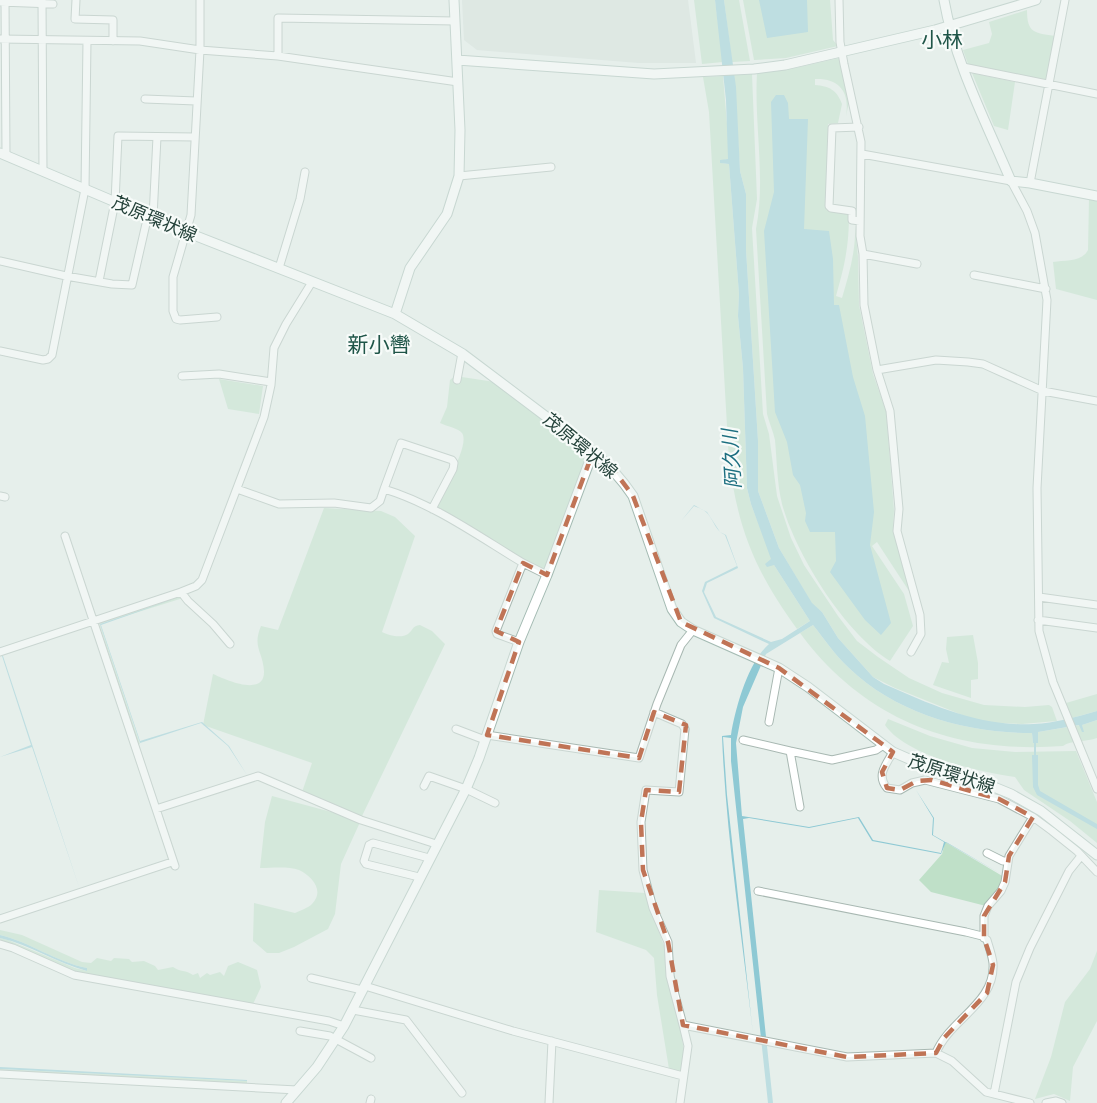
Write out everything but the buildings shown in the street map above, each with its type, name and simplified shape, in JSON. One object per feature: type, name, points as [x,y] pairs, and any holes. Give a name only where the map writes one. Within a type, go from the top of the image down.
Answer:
[{"type":"street","points":[[76,0],[75,19],[113,20],[113,41]]},
{"type":"street","points":[[200,0],[200,50],[191,215],[173,277],[174,316],[180,320],[217,317]]},
{"type":"street","points":[[395,314],[414,258],[447,214],[459,176],[454,0]]},
{"type":"street","points":[[839,0],[842,52],[859,127],[862,154],[860,221],[864,305],[877,370],[890,411],[899,509],[897,531],[920,615],[921,634],[911,652]]},
{"type":"street","points":[[944,0],[949,26],[963,67],[1035,233],[1046,289],[1048,313],[1037,488],[1038,620],[1041,641],[1061,703],[1097,789]]},
{"type":"street","points":[[457,60],[629,73],[751,69],[785,65],[842,52],[949,26],[1036,0]]},
{"type":"street","points":[[1030,183],[1065,0]]},
{"type":"street","points":[[3,154],[4,1],[53,4]]},
{"type":"street","points":[[42,2],[43,171]]},
{"type":"street","points":[[278,56],[278,18],[455,21]]},
{"type":"street","points":[[3,39],[140,41],[200,50],[278,56],[458,82]]},
{"type":"street","points":[[0,351],[43,360],[48,359],[51,355],[85,189],[87,41]]},
{"type":"street","points":[[963,67],[1097,94]]},
{"type":"street","points":[[145,99],[196,101]]},
{"type":"street","points":[[859,127],[832,128],[829,206],[852,211],[852,220],[860,221]]},
{"type":"street","points":[[99,281],[115,202],[118,136],[195,137]]},
{"type":"street","points":[[0,261],[66,276],[132,285],[151,216],[157,137]]},
{"type":"street","name":"茂原環状線","points":[[3,154],[186,231],[395,314],[462,353],[613,469],[633,496],[672,609],[681,622],[693,630],[779,668],[808,687],[882,746],[893,752],[932,769],[1011,794],[1041,811],[1097,855]]},
{"type":"street","points":[[862,154],[1097,196]]},
{"type":"street","points":[[459,176],[551,167]]},
{"type":"street","points":[[279,268],[300,199],[305,172]]},
{"type":"street","points":[[863,254],[917,264]]},
{"type":"street","points":[[974,275],[1046,289]]},
{"type":"street","points":[[0,652],[181,592],[196,586],[202,580],[264,417],[272,382],[274,348],[312,282]]},
{"type":"street","points":[[457,380],[462,353]]},
{"type":"street","points":[[877,370],[936,360],[984,364],[1042,391],[1097,401]]},
{"type":"street","points":[[182,376],[219,374],[272,382]]},
{"type":"street","points":[[237,489],[279,504],[334,503],[371,508],[380,501],[401,443],[452,460],[454,463],[432,509]]},
{"type":"street","points":[[286,1103],[336,1040],[345,1025],[466,789],[519,642],[593,452]]},
{"type":"street","points":[[384,489],[404,495],[432,509],[547,575]]},
{"type":"street","points":[[0,919],[173,864],[65,536]]},
{"type":"street","points":[[519,642],[497,634],[496,631],[523,563]]},
{"type":"street","points":[[181,592],[230,644]]},
{"type":"street","points":[[1039,597],[1097,605]]},
{"type":"street","points":[[1038,620],[1097,628]]},
{"type":"street","points":[[456,729],[486,738],[639,758],[654,711],[681,645],[693,630]]},
{"type":"street","points":[[769,722],[779,668]]},
{"type":"street","points":[[654,711],[682,723],[685,729],[679,792],[646,790],[640,822],[643,870],[654,908],[668,942],[670,976],[688,1047],[680,1103]]},
{"type":"street","points":[[743,740],[790,752],[837,759],[876,750],[882,746]]},
{"type":"street","points":[[790,752],[800,807]]},
{"type":"street","points":[[893,752],[882,772],[887,788],[900,790],[917,781],[932,780],[999,799],[1033,817],[1097,872]]},
{"type":"street","points":[[156,809],[258,776],[361,820],[436,844]]},
{"type":"street","points":[[424,786],[429,776],[466,789],[495,803]]},
{"type":"street","points":[[984,938],[984,916],[988,906],[1001,891],[1005,882],[1007,861],[1033,817]]},
{"type":"street","points":[[419,878],[366,864],[364,858],[369,846],[373,843],[429,858]]},
{"type":"street","points":[[987,853],[1007,861]]},
{"type":"street","points":[[994,1094],[1016,982],[1030,948],[1069,871],[1081,856]]},
{"type":"street","points":[[758,891],[966,932],[987,940],[993,965],[987,993],[944,1038],[936,1053]]},
{"type":"street","points":[[0,944],[74,975],[345,1025]]},
{"type":"street","points":[[311,978],[364,988],[683,1076]]},
{"type":"street","points":[[352,1011],[406,1020],[462,1093]]},
{"type":"street","points":[[683,1025],[847,1057],[936,1053],[952,1061],[982,1089],[1030,1103]]},
{"type":"street","points":[[300,1031],[330,1036],[371,1058]]},
{"type":"street","points":[[549,1103],[552,1041]]},
{"type":"street","points":[[0,1074],[297,1090]]},
{"type":"street","points":[[1046,1103],[1062,1103]]},
{"type":"highlighted area","points":[[593,452],[613,469],[633,496],[681,622],[779,668],[893,752],[882,772],[887,788],[900,790],[917,781],[932,780],[999,799],[1033,817],[1009,856],[1005,882],[984,916],[984,938],[993,965],[987,993],[944,1038],[936,1053],[847,1057],[683,1025],[668,942],[643,870],[641,822],[646,790],[679,792],[686,725],[654,712],[639,758],[487,735],[519,642],[496,631],[523,563],[547,575]]},
{"type":"shaded area","points":[[462,0],[688,0],[696,63],[639,63],[477,50],[464,40]]},
{"type":"green space","points":[[694,0],[715,0],[723,62],[702,64]]},
{"type":"green space","points":[[724,0],[739,0],[750,61],[732,62]]},
{"type":"green space","points":[[743,0],[830,0],[833,40],[838,46],[786,58],[754,60]]},
{"type":"green space","points":[[1027,10],[1028,23],[1033,31],[1056,36],[1047,80],[968,64],[963,50],[989,43],[992,34],[989,22]]},
{"type":"green space","points":[[839,58],[849,102],[846,116],[845,94],[841,88],[831,81],[815,79],[815,85],[832,90],[838,95],[842,104],[838,123],[828,124],[826,210],[849,213],[846,255],[836,296],[842,298],[847,280],[853,253],[855,226],[859,305],[873,374],[886,411],[894,510],[893,530],[914,606],[909,591],[877,542],[872,546],[904,594],[913,626],[890,661],[856,632],[840,612],[810,569],[798,546],[782,504],[775,440],[767,414],[756,229],[760,190],[757,73],[795,68]]},
{"type":"green space","points":[[972,73],[1015,82],[1008,130],[994,126]]},
{"type":"green space","points":[[752,74],[757,199],[752,228],[763,414],[769,434],[777,496],[791,538],[804,565],[838,616],[857,641],[878,657],[909,678],[942,693],[984,705],[1025,707],[1049,705],[1057,721],[1022,724],[972,719],[873,677],[838,638],[822,612],[812,604],[779,548],[758,491],[758,441],[746,250],[746,194],[740,171],[734,75]]},
{"type":"green space","points":[[723,76],[729,148],[728,159],[720,161],[729,164],[739,294],[738,316],[743,368],[747,488],[772,559],[766,564],[774,565],[810,621],[797,629],[770,588],[751,550],[738,509],[729,461],[709,112],[703,77]]},
{"type":"green space","points":[[1089,199],[1097,201],[1097,300],[1056,289],[1053,262],[1077,259],[1088,250]]},
{"type":"green space","points":[[455,376],[495,382],[577,447],[586,461],[547,575],[432,509],[453,471],[464,439],[460,431],[440,423],[447,407],[450,380]]},
{"type":"green space","points":[[219,379],[263,386],[259,414],[228,409]]},
{"type":"green space","points":[[324,508],[381,511],[395,517],[415,536],[382,632],[402,636],[420,625],[432,631],[445,644],[362,816],[301,795],[312,763],[203,725],[213,674],[251,685],[258,684],[263,679],[264,671],[258,639],[261,626],[278,630]]},
{"type":"green space","points":[[181,595],[183,598],[100,624],[140,744],[137,745],[99,623]]},
{"type":"green space","points":[[813,625],[849,668],[889,698],[911,709],[958,725],[1032,733],[1033,743],[1038,743],[1038,732],[1080,725],[1083,732],[1082,725],[1097,720],[1097,738],[1063,746],[1024,747],[986,744],[950,737],[916,726],[884,710],[853,689],[826,663],[800,633]]},
{"type":"green space","points":[[973,635],[978,663],[978,679],[971,680],[971,698],[933,685],[942,662],[949,663],[946,649],[947,637]]},
{"type":"green space","points":[[1097,694],[1097,711],[1072,718],[1066,703]]},
{"type":"green space","points":[[888,719],[930,736],[972,748],[1015,752],[1076,751],[1097,802],[1097,843],[1070,821],[1024,790],[1015,777],[964,767],[926,754],[895,736],[885,725]]},
{"type":"green space","points":[[272,796],[361,820],[341,864],[335,914],[328,929],[279,953],[267,953],[253,941],[254,903],[295,913],[316,899],[317,889],[312,880],[299,870],[260,868],[265,822]]},
{"type":"green space","points":[[945,842],[1004,877],[1002,885],[986,906],[931,892],[919,880],[942,854]]},
{"type":"green space","points":[[599,890],[645,893],[668,957],[685,1056],[680,1071],[669,1069],[657,995],[654,958],[646,950],[596,932]]},
{"type":"green space","points":[[0,930],[22,935],[82,962],[91,963],[97,958],[111,961],[114,958],[129,959],[132,962],[144,961],[158,970],[173,967],[193,975],[198,973],[200,978],[207,973],[210,975],[220,972],[224,976],[228,966],[238,962],[257,970],[261,987],[253,1004],[72,971],[0,941],[0,938],[75,968],[87,971],[87,968],[0,935]]},
{"type":"green space","points":[[1097,951],[1097,1021],[1073,1067],[1070,1101],[1054,1094],[1035,1099],[1051,1057],[1065,1002],[1090,969]]},
{"type":"green space","points":[[0,1069],[247,1081],[247,1084],[0,1072]]},
{"type":"water","points":[[715,0],[724,0],[736,87],[740,171],[746,194],[746,250],[758,441],[758,491],[779,548],[812,603],[822,612],[838,638],[873,677],[884,684],[938,707],[995,722],[1042,723],[1097,711],[1097,720],[1082,725],[1084,732],[1079,725],[1038,732],[1038,743],[1033,743],[1032,733],[958,725],[911,709],[889,698],[849,668],[813,625],[766,654],[743,707],[736,743],[742,816],[809,827],[859,817],[873,840],[941,853],[944,842],[932,835],[933,818],[916,790],[934,818],[933,835],[946,842],[941,854],[872,841],[858,818],[809,828],[749,818],[743,819],[773,1103],[768,1103],[731,761],[731,738],[723,737],[727,795],[753,1034],[731,848],[722,736],[731,735],[739,700],[749,674],[769,644],[714,618],[702,591],[705,582],[737,566],[725,535],[721,533],[726,535],[738,568],[707,583],[704,592],[716,617],[771,642],[782,639],[810,621],[774,565],[767,567],[765,564],[771,559],[747,488],[743,368],[738,316],[739,294],[729,164],[720,163],[720,160],[728,159],[726,100]]},
{"type":"water","points":[[759,0],[807,0],[808,32],[767,38]]},
{"type":"water","points":[[776,95],[784,95],[788,103],[789,119],[808,119],[804,229],[829,231],[833,259],[834,305],[839,305],[853,377],[865,416],[874,512],[870,545],[891,623],[881,635],[865,620],[830,572],[836,561],[835,532],[810,532],[805,521],[806,513],[800,485],[793,475],[787,442],[775,412],[764,231],[774,192],[771,102]]},
{"type":"water","points":[[180,597],[101,625],[140,741],[202,722],[229,746],[247,775],[228,746],[201,723],[140,743],[100,624]]},
{"type":"water","points":[[2,656],[79,887],[32,747],[0,757],[31,745]]},
{"type":"water","points":[[1032,755],[1038,755],[1040,791],[1097,824],[1097,829],[1037,795],[1033,787]]},
{"type":"water","points":[[0,935],[87,968],[87,971],[0,938]]},
{"type":"water","points":[[0,1067],[247,1080],[247,1081],[0,1069]]},
{"type":"waterway","points":[[1035,741],[1035,757]]},
{"type":"district","name":"小林","points":[[942,39]]},
{"type":"district","name":"新小轡","points":[[379,344]]},
{"type":"water label","name":"阿久川","points":[[731,459]]}]
